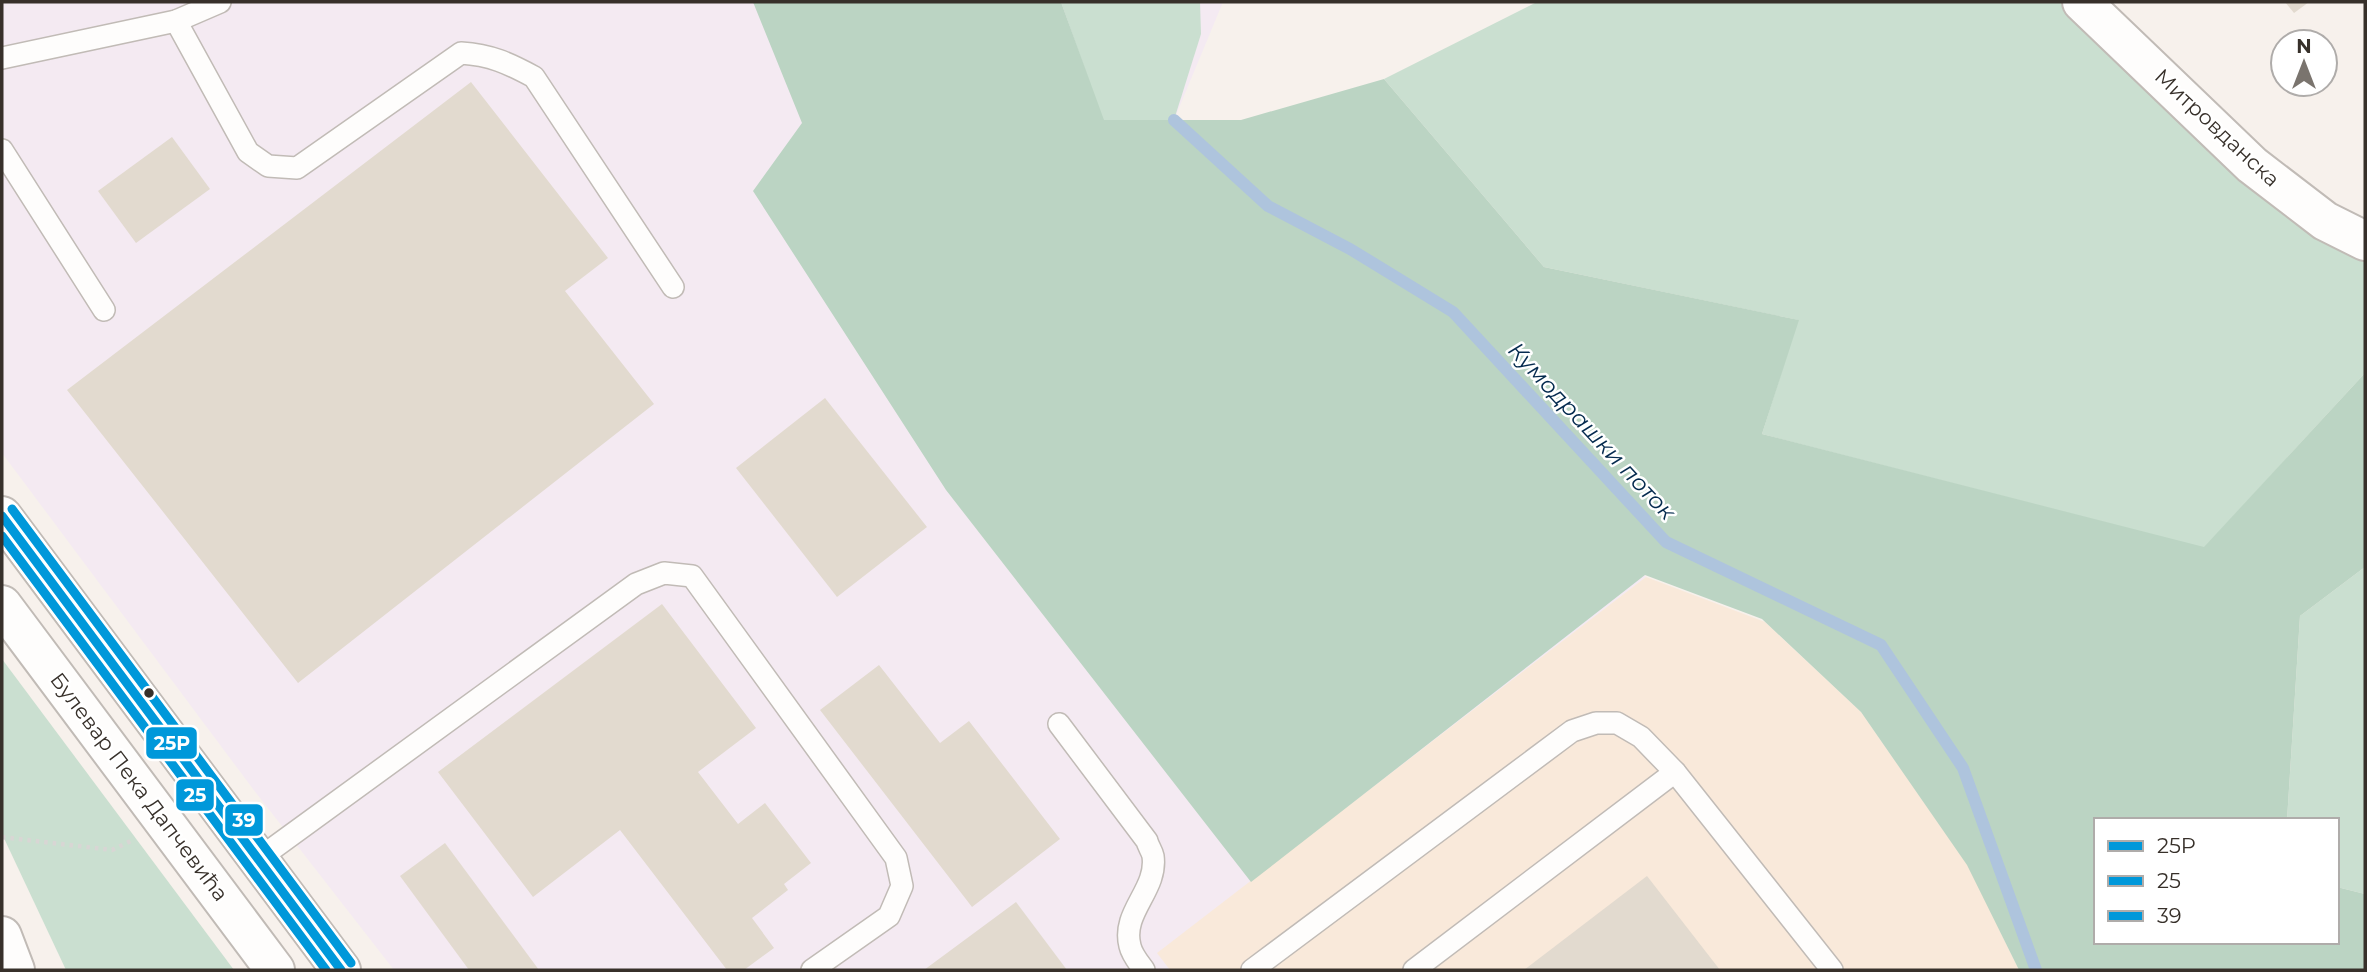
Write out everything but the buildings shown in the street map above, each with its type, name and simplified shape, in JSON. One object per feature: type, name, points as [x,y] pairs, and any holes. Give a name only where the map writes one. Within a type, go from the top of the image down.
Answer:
[{"type":"street","name":"Митровданска","points":[[2082,2],[2252,165],[2325,220],[2364,239]]},
{"type":"street","points":[[2,516],[341,970]]},
{"type":"street","name":"Булевар Пека Дапчевића","points":[[2,604],[275,970]]},
{"type":"street","points":[[2,936],[15,970]]},
{"type":"lane","points":[[2,58],[176,20],[220,2]]},
{"type":"lane","points":[[176,20],[248,152],[268,166],[297,168],[461,53],[488,55],[523,71],[534,77],[673,287]]},
{"type":"lane","points":[[2,150],[104,310]]},
{"type":"lane","points":[[257,860],[636,584],[664,573],[692,576],[896,858],[902,886],[889,916],[812,970]]},
{"type":"lane","points":[[1252,970],[1572,731],[1596,723],[1617,723],[1641,737],[1675,772],[1832,970]]},
{"type":"lane","points":[[1059,724],[1147,841],[1153,856],[1152,876],[1130,918],[1128,931],[1130,950],[1144,970]]},
{"type":"lane","points":[[1414,970],[1675,772]]},
{"type":"path","points":[[2,837],[112,850],[136,838]]},
{"type":"shaded area","points":[[2,2],[1223,2],[1174,120],[1453,312],[1646,577],[1158,953],[1170,970],[394,970],[253,789],[2,453]]},
{"type":"shaded area","points":[[1646,577],[1765,622],[1861,712],[1969,867],[2019,970],[1170,970],[1157,953]]},
{"type":"green space","points":[[753,2],[1061,2],[1104,120],[1241,120],[1384,79],[1544,267],[1799,320],[1762,434],[2204,547],[2365,373],[2365,567],[2300,616],[2287,818],[2094,818],[2094,944],[2339,944],[2339,888],[2365,894],[2365,970],[2019,970],[1967,865],[1861,712],[1762,619],[1645,575],[1251,882],[946,490],[753,191],[802,123]]},
{"type":"green space","points":[[1061,2],[1200,2],[1201,34],[1174,120],[1103,120]]},
{"type":"green space","points":[[1537,2],[2082,2],[2365,241],[2365,373],[2204,548],[1762,434],[1798,320],[1544,267],[1384,79]]},
{"type":"green space","points":[[2365,567],[2365,894],[2339,888],[2339,818],[2287,818],[2300,616]]},
{"type":"green space","points":[[2,659],[234,970],[66,970],[2,834]]},
{"type":"waterway","name":"Кумодрашки поток","points":[[1174,120],[1268,206],[1350,249],[1453,312],[1666,542],[1881,645],[1963,768],[2036,970]]},
{"type":"transit line","name":"39","points":[[12,509],[351,963]]},
{"type":"transit line","name":"25P","points":[[2,516],[341,970]]},
{"type":"transit line","name":"25","points":[[2,536],[326,970]]}]
